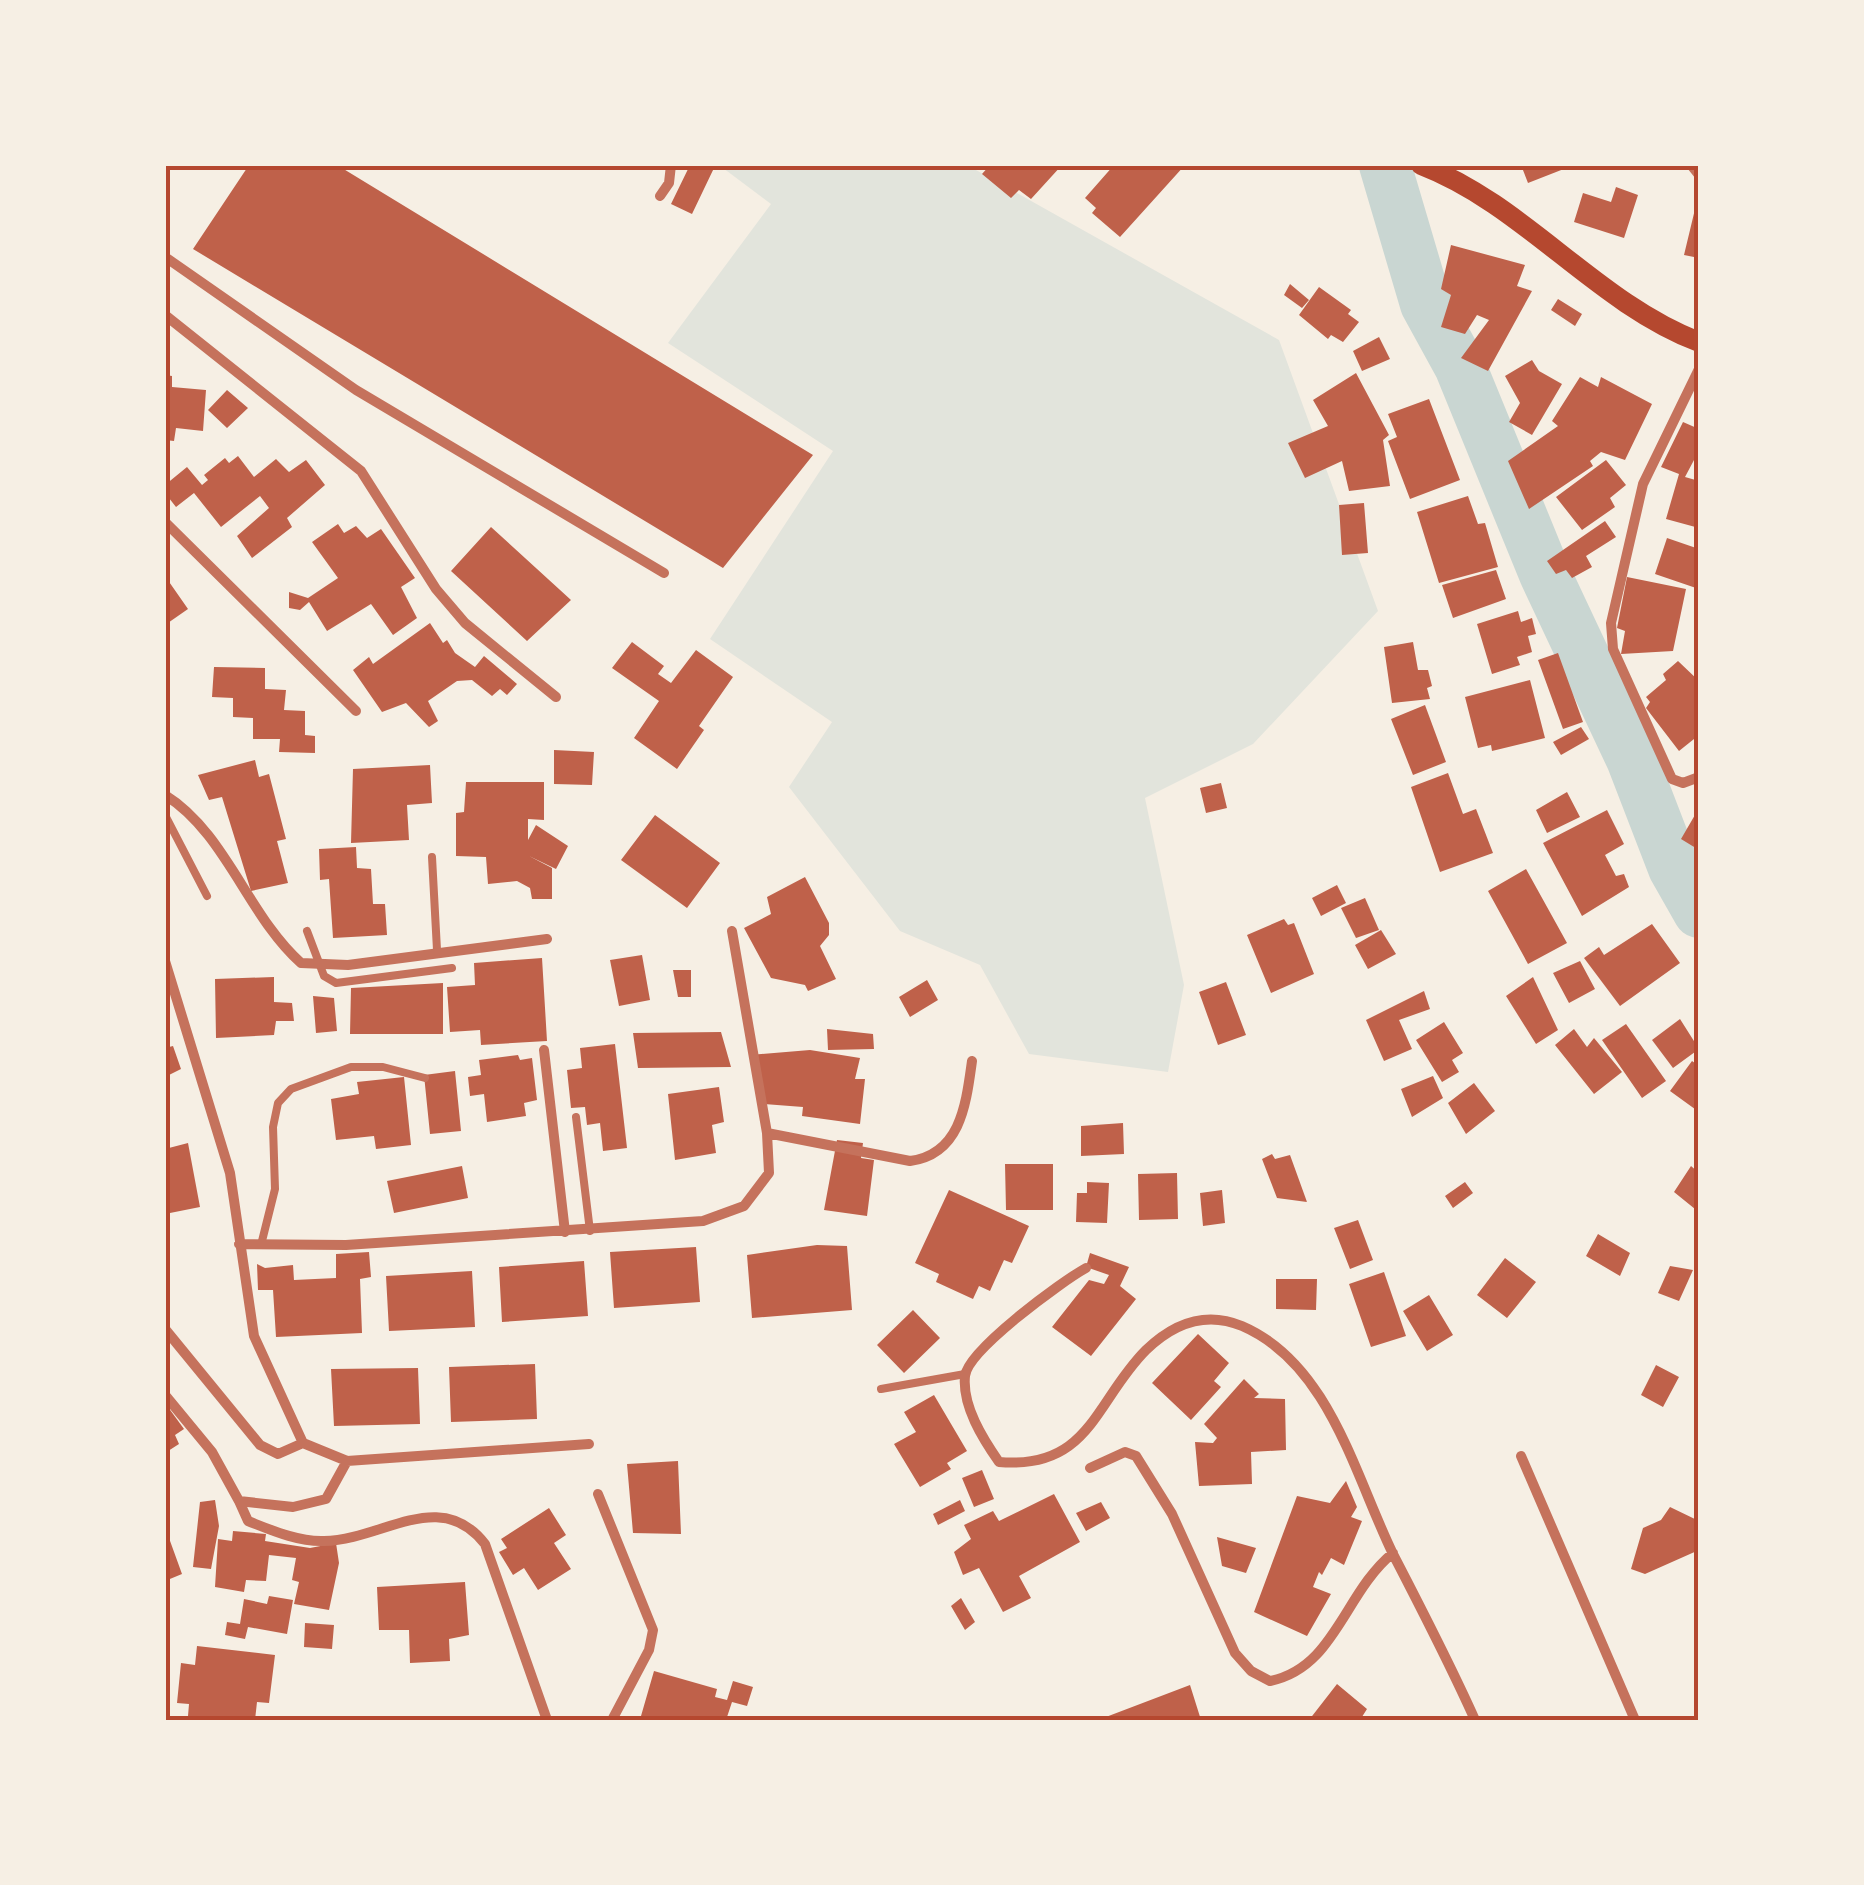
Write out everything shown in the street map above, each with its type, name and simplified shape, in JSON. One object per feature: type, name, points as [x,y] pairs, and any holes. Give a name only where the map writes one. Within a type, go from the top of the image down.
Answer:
[{"type":"main road","points":[[1431,167],[1509,214],[1618,298],[1699,342]]},
{"type":"street","points":[[660,196],[669,183],[670,165]]},
{"type":"street","points":[[1691,165],[1699,175]]},
{"type":"street","points":[[165,257],[356,390],[664,574]]},
{"type":"street","points":[[165,315],[361,470],[436,589],[464,623],[556,697]]},
{"type":"street","points":[[1699,369],[1643,484],[1611,623],[1612,649],[1672,780],[1683,784],[1699,777]]},
{"type":"street","points":[[165,522],[356,712]]},
{"type":"street","points":[[165,794],[196,823],[278,942],[301,963],[319,966],[409,958],[437,950],[547,939]]},
{"type":"street","points":[[240,1244],[590,1231],[703,1221],[744,1206],[769,1173],[766,1133],[732,931]]},
{"type":"street","points":[[165,961],[230,1173],[254,1336],[304,1443],[347,1461],[589,1444]]},
{"type":"street","points":[[544,1050],[565,1232]]},
{"type":"street","points":[[766,1133],[910,1161],[931,1158],[953,1138],[966,1101],[972,1061]]},
{"type":"street","points":[[1086,1268],[1067,1278],[976,1354],[965,1374],[968,1404],[999,1462],[1026,1465],[1062,1451],[1094,1425],[1115,1389],[1147,1350],[1183,1323],[1220,1317],[1256,1332],[1298,1365],[1356,1467],[1393,1553],[1475,1720]]},
{"type":"street","points":[[165,1329],[260,1445],[278,1454],[304,1443]]},
{"type":"street","points":[[165,1395],[212,1452],[248,1521],[283,1535],[324,1541],[437,1515],[468,1522],[484,1544],[547,1720]]},
{"type":"street","points":[[1090,1468],[1125,1452],[1136,1456],[1172,1514],[1235,1653],[1251,1671],[1270,1681],[1302,1672],[1320,1654],[1370,1572],[1393,1553]]},
{"type":"street","points":[[1521,1456],[1635,1720]]},
{"type":"street","points":[[238,1501],[292,1508],[326,1499],[347,1461]]},
{"type":"street","points":[[598,1494],[652,1630],[648,1650],[612,1720]]},
{"type":"lane","points":[[165,815],[207,896]]},
{"type":"lane","points":[[432,857],[437,950]]},
{"type":"lane","points":[[306,931],[324,976],[336,983],[452,968]]},
{"type":"lane","points":[[261,1245],[275,1189],[278,1103],[290,1090],[350,1067],[383,1067],[425,1078]]},
{"type":"lane","points":[[576,1118],[590,1231]]},
{"type":"lane","points":[[881,1389],[965,1374]]},
{"type":"shaded area","points":[[719,165],[967,165],[1279,340],[1378,611],[1253,744],[1145,798],[1184,985],[1168,1072],[1029,1054],[980,965],[900,931],[789,787],[832,722],[710,639],[833,451],[668,343],[771,204]]},
{"type":"building","points":[[249,165],[337,165],[813,455],[723,568],[193,249]]},
{"type":"building","points":[[690,165],[714,168],[692,214],[671,204]]},
{"type":"building","points":[[990,165],[1062,165],[1031,199],[1019,190],[1011,198],[982,174]]},
{"type":"building","points":[[1114,165],[1185,165],[1120,237],[1092,213],[1096,208],[1085,198]]},
{"type":"building","points":[[1521,165],[1574,165],[1528,183]]},
{"type":"building","points":[[1616,187],[1638,195],[1624,238],[1574,222],[1583,193],[1611,202]]},
{"type":"building","points":[[1696,205],[1699,206],[1699,258],[1684,255]]},
{"type":"building","points":[[1451,245],[1525,265],[1517,286],[1532,291],[1488,371],[1461,358],[1489,320],[1477,315],[1465,334],[1441,327],[1451,295],[1441,289]]},
{"type":"building","points":[[1290,284],[1309,300],[1302,308],[1284,295]]},
{"type":"building","points":[[1319,287],[1351,310],[1348,314],[1359,322],[1343,342],[1331,335],[1328,339],[1299,315]]},
{"type":"building","points":[[1558,299],[1582,314],[1575,326],[1551,310]]},
{"type":"building","points":[[1379,337],[1390,359],[1362,371],[1353,351]]},
{"type":"building","points":[[1532,360],[1539,371],[1562,384],[1532,435],[1509,422],[1520,403],[1505,376]]},
{"type":"building","points":[[1356,373],[1389,435],[1383,440],[1390,486],[1349,491],[1342,461],[1305,478],[1288,443],[1328,426],[1313,400]]},
{"type":"building","points":[[165,375],[172,376],[172,387],[206,390],[203,431],[176,428],[174,441],[165,440]]},
{"type":"building","points":[[1580,377],[1598,387],[1601,377],[1652,404],[1625,460],[1601,452],[1590,461],[1593,466],[1529,509],[1508,461],[1558,426],[1552,421]]},
{"type":"building","points":[[227,390],[248,408],[227,428],[208,410]]},
{"type":"building","points":[[1429,399],[1460,480],[1410,499],[1388,441],[1397,437],[1388,414]]},
{"type":"building","points":[[1683,422],[1699,429],[1699,462],[1694,460],[1685,477],[1699,481],[1699,528],[1666,519],[1679,474],[1661,467]]},
{"type":"building","points":[[238,456],[254,477],[276,459],[289,472],[306,460],[325,485],[287,518],[292,527],[252,558],[237,536],[269,508],[260,496],[221,527],[194,493],[176,507],[165,493],[165,485],[187,467],[202,485],[208,480],[204,475],[225,458],[229,463]]},
{"type":"building","points":[[1606,460],[1626,485],[1610,498],[1615,507],[1582,530],[1556,497]]},
{"type":"building","points":[[1468,496],[1478,524],[1485,523],[1498,567],[1439,583],[1417,512]]},
{"type":"building","points":[[1364,503],[1368,553],[1342,555],[1339,505]]},
{"type":"building","points":[[1605,521],[1616,537],[1586,556],[1592,567],[1572,578],[1566,570],[1556,574],[1547,561]]},
{"type":"building","points":[[338,524],[344,533],[356,526],[367,538],[381,529],[415,578],[401,587],[417,618],[393,635],[371,604],[327,631],[309,602],[300,610],[289,608],[289,592],[308,598],[338,578],[312,542]]},
{"type":"building","points":[[491,527],[571,600],[527,641],[451,571]]},
{"type":"building","points":[[1667,538],[1699,549],[1696,588],[1655,574]]},
{"type":"building","points":[[1496,570],[1506,599],[1453,618],[1442,585]]},
{"type":"building","points":[[165,576],[188,609],[165,625]]},
{"type":"building","points":[[1627,577],[1686,589],[1673,651],[1621,654],[1625,631],[1617,628]]},
{"type":"building","points":[[1518,611],[1521,622],[1532,618],[1536,634],[1528,636],[1532,652],[1517,657],[1520,665],[1492,674],[1477,624]]},
{"type":"building","points":[[430,623],[455,653],[475,667],[484,656],[517,684],[507,695],[500,689],[492,696],[472,680],[457,681],[428,701],[438,721],[429,727],[406,703],[382,712],[353,670],[369,657],[373,664]]},
{"type":"building","points":[[632,642],[664,666],[658,674],[671,683],[696,650],[733,677],[699,726],[704,730],[677,769],[634,738],[659,701],[612,668]]},
{"type":"building","points":[[1413,642],[1418,670],[1428,670],[1430,699],[1392,703],[1384,647]]},
{"type":"building","points":[[1558,653],[1583,722],[1563,729],[1538,660]]},
{"type":"building","points":[[1678,661],[1699,681],[1699,735],[1679,751],[1646,708],[1650,702],[1646,697],[1666,680],[1663,674]]},
{"type":"building","points":[[214,667],[265,668],[265,689],[286,690],[284,710],[305,711],[305,735],[315,736],[315,753],[279,752],[280,739],[253,739],[253,718],[233,717],[233,698],[212,697]]},
{"type":"building","points":[[1530,680],[1545,738],[1492,751],[1491,745],[1478,748],[1465,697]]},
{"type":"building","points":[[1425,705],[1446,762],[1413,775],[1391,719]]},
{"type":"building","points":[[1581,727],[1589,739],[1561,755],[1553,742]]},
{"type":"building","points":[[554,750],[594,752],[592,785],[554,784]]},
{"type":"building","points":[[255,760],[259,777],[269,774],[286,839],[277,841],[288,883],[251,891],[222,797],[209,800],[198,775]]},
{"type":"building","points":[[430,765],[432,803],[407,805],[409,840],[351,843],[353,769]]},
{"type":"building","points":[[1448,773],[1463,814],[1476,809],[1493,853],[1440,872],[1411,787]]},
{"type":"building","points":[[466,782],[544,782],[544,820],[528,819],[528,840],[536,825],[568,846],[556,869],[529,856],[552,868],[552,899],[532,899],[530,888],[517,881],[488,884],[486,857],[456,856],[456,813],[464,812]]},
{"type":"building","points":[[1221,783],[1227,808],[1206,813],[1200,788]]},
{"type":"building","points":[[1567,792],[1580,817],[1547,833],[1536,810]]},
{"type":"building","points":[[1699,808],[1699,850],[1681,839]]},
{"type":"building","points":[[1607,810],[1624,844],[1605,855],[1616,876],[1624,874],[1629,887],[1582,916],[1543,843]]},
{"type":"building","points":[[655,815],[720,863],[687,908],[621,860]]},
{"type":"building","points":[[356,847],[357,868],[371,869],[373,904],[385,904],[387,935],[333,938],[329,879],[320,880],[319,849]]},
{"type":"building","points":[[1526,869],[1567,943],[1528,964],[1488,891]]},
{"type":"building","points":[[805,877],[829,923],[829,935],[820,946],[836,979],[808,991],[805,985],[771,978],[744,928],[771,914],[767,897]]},
{"type":"building","points":[[1337,885],[1346,903],[1321,916],[1312,898]]},
{"type":"building","points":[[1365,898],[1379,930],[1356,938],[1341,908]]},
{"type":"building","points":[[1284,919],[1288,925],[1294,923],[1314,974],[1271,993],[1247,935]]},
{"type":"building","points":[[1652,924],[1680,963],[1620,1006],[1584,958],[1599,947],[1604,955]]},
{"type":"building","points":[[1381,930],[1396,954],[1368,969],[1355,945]]},
{"type":"building","points":[[642,955],[650,1000],[619,1006],[610,960]]},
{"type":"building","points":[[542,958],[547,1041],[481,1045],[480,1030],[450,1032],[447,987],[475,985],[474,963]]},
{"type":"building","points":[[1580,961],[1595,989],[1569,1003],[1553,973]]},
{"type":"building","points":[[673,970],[691,970],[691,997],[678,997]]},
{"type":"building","points":[[274,977],[274,1002],[292,1003],[294,1021],[276,1021],[274,1035],[216,1038],[215,979]]},
{"type":"building","points":[[1533,977],[1558,1030],[1536,1044],[1506,996]]},
{"type":"building","points":[[927,980],[938,1000],[910,1017],[899,997]]},
{"type":"building","points":[[1226,982],[1246,1035],[1218,1045],[1199,992]]},
{"type":"building","points":[[443,983],[443,1034],[350,1034],[351,988]]},
{"type":"building","points":[[1424,991],[1430,1009],[1399,1020],[1412,1049],[1384,1061],[1366,1020]]},
{"type":"building","points":[[313,996],[334,998],[337,1031],[316,1033]]},
{"type":"building","points":[[1680,1019],[1699,1049],[1673,1068],[1652,1040]]},
{"type":"building","points":[[1444,1022],[1463,1053],[1452,1060],[1459,1072],[1442,1082],[1416,1040]]},
{"type":"building","points":[[1626,1024],[1666,1081],[1642,1098],[1602,1040]]},
{"type":"building","points":[[827,1029],[873,1034],[874,1049],[828,1050]]},
{"type":"building","points":[[1574,1029],[1587,1047],[1594,1038],[1622,1072],[1594,1094],[1555,1045]]},
{"type":"building","points":[[721,1032],[731,1067],[638,1068],[633,1033]]},
{"type":"building","points":[[615,1044],[627,1148],[603,1151],[600,1123],[587,1125],[585,1107],[571,1108],[567,1070],[582,1068],[580,1048]]},
{"type":"building","points":[[173,1046],[181,1069],[165,1077],[165,1048]]},
{"type":"building","points":[[810,1050],[860,1058],[855,1079],[865,1079],[860,1124],[802,1116],[803,1107],[764,1104],[750,1055]]},
{"type":"building","points":[[518,1055],[520,1060],[532,1058],[537,1100],[524,1103],[526,1116],[487,1122],[484,1094],[470,1096],[468,1077],[481,1075],[479,1060]]},
{"type":"building","points":[[1692,1061],[1699,1066],[1699,1112],[1670,1091]]},
{"type":"building","points":[[455,1071],[461,1131],[430,1134],[424,1075]]},
{"type":"building","points":[[1433,1076],[1443,1098],[1412,1117],[1401,1089]]},
{"type":"building","points":[[404,1077],[411,1145],[376,1149],[374,1136],[336,1140],[331,1099],[359,1094],[357,1082]]},
{"type":"building","points":[[1474,1083],[1495,1111],[1466,1134],[1448,1103]]},
{"type":"building","points":[[719,1087],[724,1122],[712,1125],[716,1153],[675,1160],[668,1094]]},
{"type":"building","points":[[1123,1123],[1124,1154],[1081,1156],[1081,1126]]},
{"type":"building","points":[[837,1140],[863,1143],[861,1158],[874,1160],[867,1216],[824,1210]]},
{"type":"building","points":[[188,1143],[200,1207],[165,1214],[165,1149]]},
{"type":"building","points":[[1272,1154],[1275,1159],[1290,1155],[1307,1202],[1277,1198],[1262,1159]]},
{"type":"building","points":[[1005,1164],[1053,1164],[1053,1210],[1006,1210]]},
{"type":"building","points":[[462,1166],[468,1198],[394,1213],[387,1181]]},
{"type":"building","points":[[1691,1166],[1699,1173],[1695,1209],[1674,1192]]},
{"type":"building","points":[[1177,1173],[1178,1219],[1139,1220],[1138,1174]]},
{"type":"building","points":[[1087,1182],[1109,1183],[1107,1223],[1076,1222],[1077,1193],[1087,1193]]},
{"type":"building","points":[[1465,1182],[1473,1193],[1453,1208],[1445,1196]]},
{"type":"building","points":[[949,1190],[1029,1226],[1012,1263],[1004,1260],[990,1291],[979,1286],[973,1299],[936,1282],[939,1274],[915,1263]]},
{"type":"building","points":[[1222,1190],[1225,1223],[1203,1226],[1200,1193]]},
{"type":"building","points":[[1358,1220],[1373,1260],[1350,1269],[1334,1228]]},
{"type":"building","points":[[1598,1234],[1630,1253],[1620,1276],[1586,1256]]},
{"type":"building","points":[[817,1245],[847,1246],[852,1310],[752,1318],[747,1255]]},
{"type":"building","points":[[696,1247],[700,1302],[614,1308],[610,1252]]},
{"type":"building","points":[[369,1252],[371,1277],[360,1279],[362,1333],[276,1337],[273,1290],[258,1290],[257,1264],[265,1268],[293,1265],[294,1280],[336,1278],[336,1254]]},
{"type":"building","points":[[1090,1253],[1129,1267],[1120,1286],[1136,1299],[1091,1356],[1052,1327],[1089,1280],[1104,1284],[1109,1275],[1086,1267]]},
{"type":"building","points":[[1505,1258],[1536,1282],[1507,1318],[1477,1295]]},
{"type":"building","points":[[584,1261],[588,1316],[502,1322],[499,1267]]},
{"type":"building","points":[[1670,1266],[1693,1270],[1679,1301],[1658,1293]]},
{"type":"building","points":[[472,1271],[475,1327],[389,1331],[386,1276]]},
{"type":"building","points":[[1384,1272],[1406,1336],[1371,1347],[1349,1284]]},
{"type":"building","points":[[1276,1279],[1317,1279],[1316,1310],[1276,1309]]},
{"type":"building","points":[[1429,1295],[1453,1335],[1427,1351],[1403,1311]]},
{"type":"building","points":[[913,1310],[940,1338],[904,1373],[877,1345]]},
{"type":"building","points":[[1198,1334],[1229,1363],[1214,1381],[1221,1387],[1191,1420],[1152,1383]]},
{"type":"building","points":[[535,1364],[537,1419],[451,1422],[449,1367]]},
{"type":"building","points":[[1656,1365],[1679,1377],[1663,1407],[1641,1395]]},
{"type":"building","points":[[418,1368],[420,1424],[334,1426],[331,1369]]},
{"type":"building","points":[[1244,1379],[1259,1394],[1254,1398],[1285,1399],[1286,1450],[1251,1452],[1252,1484],[1199,1486],[1195,1442],[1213,1443],[1217,1438],[1204,1424]]},
{"type":"building","points":[[934,1395],[967,1451],[947,1463],[951,1469],[920,1487],[894,1444],[916,1432],[904,1412]]},
{"type":"building","points":[[165,1403],[184,1429],[175,1435],[179,1444],[165,1453]]},
{"type":"building","points":[[678,1461],[681,1534],[633,1533],[627,1464]]},
{"type":"building","points":[[982,1470],[994,1499],[974,1507],[962,1478]]},
{"type":"building","points":[[1346,1481],[1357,1507],[1351,1517],[1362,1521],[1344,1565],[1331,1558],[1322,1575],[1319,1572],[1313,1587],[1331,1594],[1307,1636],[1254,1612],[1297,1496],[1330,1503]]},
{"type":"building","points":[[1054,1494],[1080,1542],[1019,1576],[1031,1598],[1003,1612],[979,1568],[963,1575],[954,1552],[971,1539],[964,1525],[993,1511],[999,1521]]},
{"type":"building","points":[[215,1500],[219,1526],[211,1569],[193,1567],[200,1502]]},
{"type":"building","points":[[960,1500],[965,1511],[938,1525],[933,1514]]},
{"type":"building","points":[[1101,1502],[1110,1518],[1086,1531],[1076,1513]]},
{"type":"building","points":[[1670,1507],[1699,1521],[1699,1550],[1645,1574],[1631,1569],[1643,1528],[1661,1520]]},
{"type":"building","points":[[549,1508],[566,1535],[554,1543],[571,1569],[538,1590],[524,1568],[513,1575],[499,1552],[507,1548],[501,1539]]},
{"type":"building","points":[[165,1527],[182,1574],[165,1581]]},
{"type":"building","points":[[233,1531],[266,1534],[265,1541],[310,1548],[336,1543],[339,1563],[329,1610],[294,1604],[299,1582],[292,1580],[296,1558],[269,1555],[266,1581],[246,1580],[244,1592],[215,1587],[218,1539],[232,1541]]},
{"type":"building","points":[[1217,1537],[1256,1548],[1246,1573],[1222,1566]]},
{"type":"building","points":[[465,1582],[469,1635],[449,1639],[450,1661],[410,1663],[409,1630],[379,1630],[377,1587]]},
{"type":"building","points":[[269,1596],[293,1600],[287,1634],[248,1627],[245,1639],[225,1635],[227,1622],[240,1624],[244,1599],[267,1604]]},
{"type":"building","points":[[961,1598],[975,1622],[965,1630],[951,1606]]},
{"type":"building","points":[[305,1623],[334,1625],[332,1649],[304,1647]]},
{"type":"building","points":[[197,1646],[275,1655],[269,1703],[257,1702],[255,1720],[188,1716],[189,1704],[177,1703],[181,1663],[195,1665]]},
{"type":"building","points":[[654,1671],[717,1689],[715,1697],[727,1700],[733,1681],[753,1687],[747,1706],[732,1702],[726,1720],[651,1720],[641,1716]]},
{"type":"building","points":[[1337,1684],[1367,1709],[1360,1720],[1309,1720]]},
{"type":"building","points":[[1190,1685],[1201,1720],[1098,1720]]},
{"type":"waterway","points":[[1385,165],[1426,304],[1460,366],[1545,574],[1632,759],[1674,868],[1699,912]]}]
